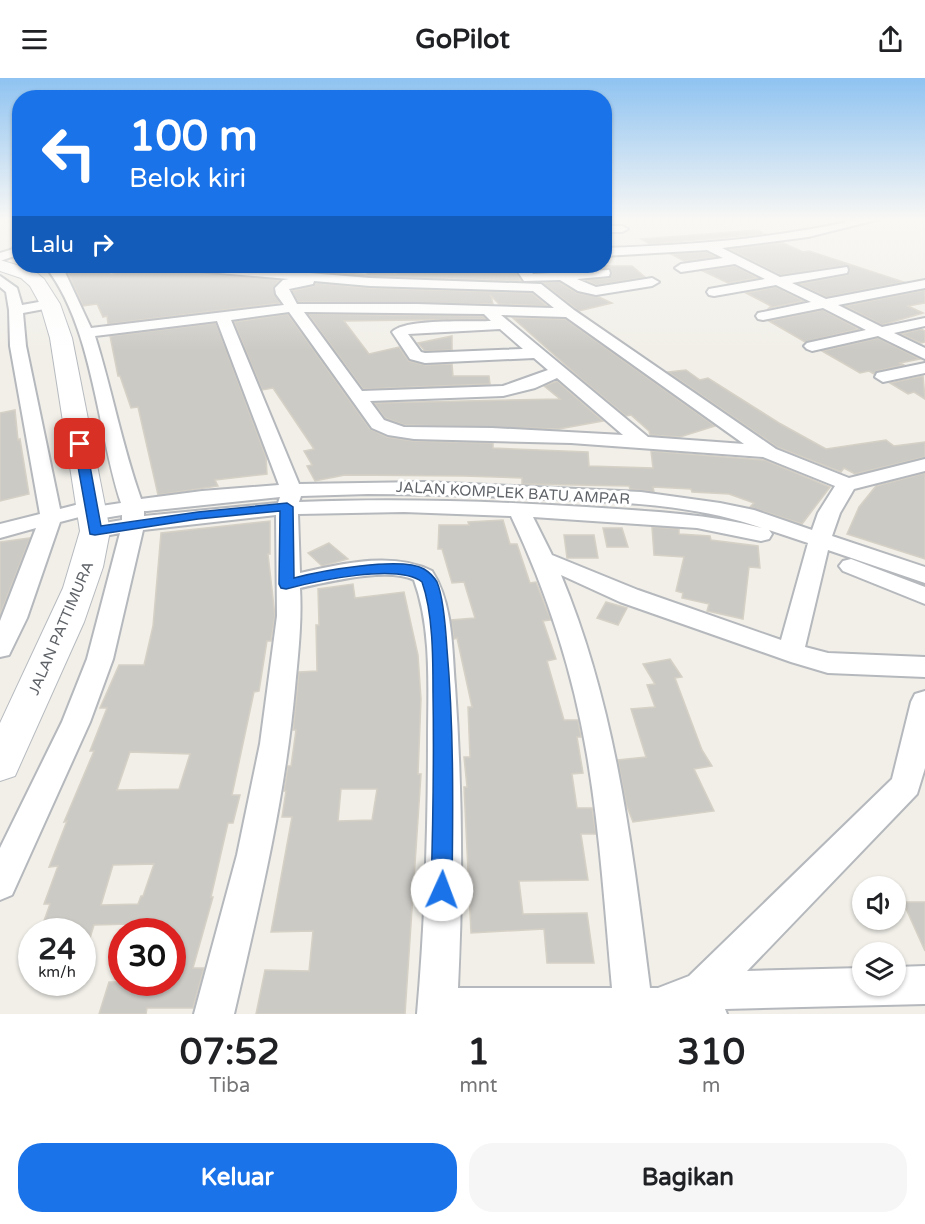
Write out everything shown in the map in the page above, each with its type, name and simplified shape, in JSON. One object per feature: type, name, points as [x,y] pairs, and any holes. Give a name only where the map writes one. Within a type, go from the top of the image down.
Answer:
[{"type":"street","points":[[681,268],[718,263]]},
{"type":"street","points":[[742,263],[925,354]]},
{"type":"street","points":[[714,292],[842,270]]},
{"type":"street","points":[[0,884],[76,722],[100,659],[133,516],[101,382],[86,333],[50,283],[25,273]]},
{"type":"street","points":[[261,273],[337,280],[536,287],[569,313],[769,453],[847,484],[925,465]]},
{"type":"street","points":[[525,273],[529,278],[604,273]]},
{"type":"street","points":[[563,276],[583,288],[596,291],[651,282]]},
{"type":"street","points":[[0,280],[12,291],[16,310],[18,346],[51,516],[14,618],[0,648]]},
{"type":"street","points":[[337,280],[294,282],[284,285],[282,290],[291,308],[378,424],[392,431],[642,441],[769,453]]},
{"type":"street","points":[[16,310],[50,283]]},
{"type":"street","name":"JALAN PATTIMURA","points":[[0,764],[55,650],[91,561],[93,518],[50,283]]},
{"type":"street","points":[[763,316],[925,284]]},
{"type":"street","points":[[86,333],[291,308],[569,313]]},
{"type":"street","points":[[488,311],[642,441]]},
{"type":"street","points":[[214,1014],[254,855],[275,744],[289,616],[286,584],[289,499],[223,317]]},
{"type":"street","points":[[812,346],[925,322]]},
{"type":"street","points":[[506,325],[412,328],[399,332],[416,356],[425,358],[538,353]]},
{"type":"street","points":[[883,377],[925,368]]},
{"type":"street","points":[[359,396],[503,391],[529,384],[559,371]]},
{"type":"street","points":[[791,653],[819,544],[832,506],[847,484]]},
{"type":"street","name":"JALAN KOMPLEK BATU AMPAR","points":[[0,531],[51,516],[93,518],[133,516],[289,499],[376,486],[449,487],[620,497],[716,507],[819,544],[925,575]]},
{"type":"street","name":"JALAN KOMPLEK BATU AMPAR","points":[[289,499],[519,509],[683,521],[745,529],[819,544],[867,573],[925,596]]},
{"type":"street","points":[[519,509],[544,560],[570,627],[587,689],[608,790],[633,1008]]},
{"type":"street","points":[[544,560],[629,596],[791,653],[828,663],[871,667],[925,667]]},
{"type":"street","points":[[286,584],[320,575],[398,568],[418,572],[430,583],[439,642],[444,767],[438,1011],[658,1007],[925,985]]},
{"type":"street","points":[[704,1003],[915,785],[925,702]]},
{"type":"building","points":[[756,263],[845,263],[904,282],[826,297],[799,284],[847,275],[850,271],[848,265],[780,275]]},
{"type":"building","points":[[612,266],[632,266],[645,277],[596,285],[586,280],[609,278],[612,274]]},
{"type":"building","points":[[735,266],[758,278],[728,283],[703,271]]},
{"type":"building","points":[[68,273],[110,273],[111,275],[115,273],[197,273],[279,280],[273,288],[280,303],[108,324],[107,316],[103,317],[97,304],[83,306]]},
{"type":"building","points":[[332,273],[366,275],[368,273],[516,273],[521,281],[370,276]]},
{"type":"building","points":[[559,282],[577,293],[599,297],[612,303],[579,311],[543,283]]},
{"type":"building","points":[[316,283],[370,288],[532,293],[547,306],[499,304],[491,296],[493,304],[298,302],[292,291],[313,286]]},
{"type":"building","points":[[776,287],[804,301],[769,308],[771,306],[746,293]]},
{"type":"building","points":[[925,290],[925,303],[908,306],[923,313],[882,325],[845,306]]},
{"type":"building","points":[[823,310],[859,329],[805,342],[769,321]]},
{"type":"building","points":[[288,314],[370,429],[387,437],[414,441],[493,443],[493,448],[588,452],[589,466],[653,468],[651,451],[765,460],[830,487],[802,524],[750,507],[754,503],[729,494],[692,492],[691,489],[653,487],[654,492],[630,489],[629,486],[522,484],[522,478],[464,476],[345,475],[315,481],[307,466],[312,465],[304,451],[314,449],[273,388],[262,390],[234,322]]},
{"type":"building","points":[[308,314],[483,316],[486,319],[344,321],[369,354],[399,347],[409,361],[425,365],[452,364],[453,376],[489,376],[490,384],[363,389]]},
{"type":"building","points":[[513,318],[565,319],[715,426],[680,437],[650,435],[649,431],[631,415],[626,416]]},
{"type":"building","points":[[216,323],[266,457],[267,474],[215,480],[218,486],[158,495],[138,407],[131,408],[120,376],[118,376],[110,336]]},
{"type":"building","points":[[921,329],[925,331],[925,342],[921,343],[901,334]]},
{"type":"building","points":[[452,336],[452,350],[425,351],[418,343]]},
{"type":"building","points":[[878,338],[920,359],[900,363],[904,365],[877,371],[874,374],[869,371],[860,373],[822,351]]},
{"type":"building","points":[[686,370],[700,380],[708,378],[779,423],[826,449],[886,440],[894,446],[925,442],[925,457],[855,474],[844,468],[841,472],[777,447],[668,372]]},
{"type":"building","points":[[923,376],[925,399],[914,392],[908,394],[890,383]]},
{"type":"building","points":[[557,381],[603,421],[559,429],[404,425],[385,418],[374,403],[560,399],[544,386]]},
{"type":"building","points":[[15,410],[18,440],[20,439],[29,494],[0,501],[0,413]]},
{"type":"building","points":[[925,473],[925,559],[847,534],[859,507],[876,486]]},
{"type":"building","points":[[503,520],[510,544],[517,544],[530,583],[536,582],[551,620],[543,621],[556,659],[547,661],[564,720],[578,720],[581,737],[577,737],[583,773],[572,774],[577,808],[592,808],[596,834],[581,834],[588,880],[519,881],[523,914],[587,913],[594,963],[547,963],[544,929],[471,933],[464,787],[467,787],[464,757],[470,757],[468,707],[472,707],[451,620],[475,618],[464,582],[452,583],[442,549],[438,549],[439,525],[469,525],[468,522]]},
{"type":"building","points":[[270,521],[270,554],[268,554],[275,616],[271,641],[267,641],[259,691],[254,692],[232,795],[240,795],[233,823],[228,823],[211,897],[213,897],[193,968],[204,968],[193,1008],[147,1008],[146,1014],[99,1014],[108,985],[108,996],[186,996],[186,918],[108,918],[108,925],[96,925],[96,918],[45,918],[50,904],[44,904],[58,866],[49,867],[67,821],[64,822],[94,751],[90,751],[107,708],[100,708],[119,665],[144,665],[153,626],[161,533]],"holes":[[[130,752],[190,754],[179,789],[117,790]],[[154,864],[138,904],[101,905],[113,865]]]},
{"type":"building","points":[[652,527],[679,529],[679,534],[710,536],[711,540],[758,546],[760,568],[749,567],[743,619],[707,611],[709,604],[682,598],[683,593],[676,591],[684,557],[654,555]]},
{"type":"building","points":[[603,528],[622,528],[628,547],[607,547]]},
{"type":"building","points":[[564,535],[594,535],[598,558],[567,558]]},
{"type":"building","points":[[30,538],[0,615],[0,542]]},
{"type":"building","points":[[329,543],[348,559],[322,566],[308,553]]},
{"type":"building","points":[[353,584],[355,598],[404,592],[418,655],[421,699],[418,774],[421,774],[405,1014],[256,1014],[265,970],[309,971],[313,931],[271,932],[292,817],[282,817],[288,766],[291,766],[296,730],[293,730],[299,672],[317,671],[318,589]],"holes":[[[341,789],[377,789],[372,820],[338,821]]]},
{"type":"building","points":[[606,602],[627,608],[618,625],[597,618]]},
{"type":"building","points":[[670,659],[682,677],[675,678],[702,750],[712,766],[694,769],[714,811],[633,822],[626,804],[618,760],[646,757],[631,709],[655,707],[647,685],[655,684],[643,664]]},
{"type":"building","points":[[906,902],[925,902],[925,951],[906,909]]},
{"type":"route","points":[[80,444],[95,531],[198,515],[287,507],[286,584],[320,575],[398,568],[411,569],[424,575],[430,583],[441,669],[444,767],[442,890]]}]
